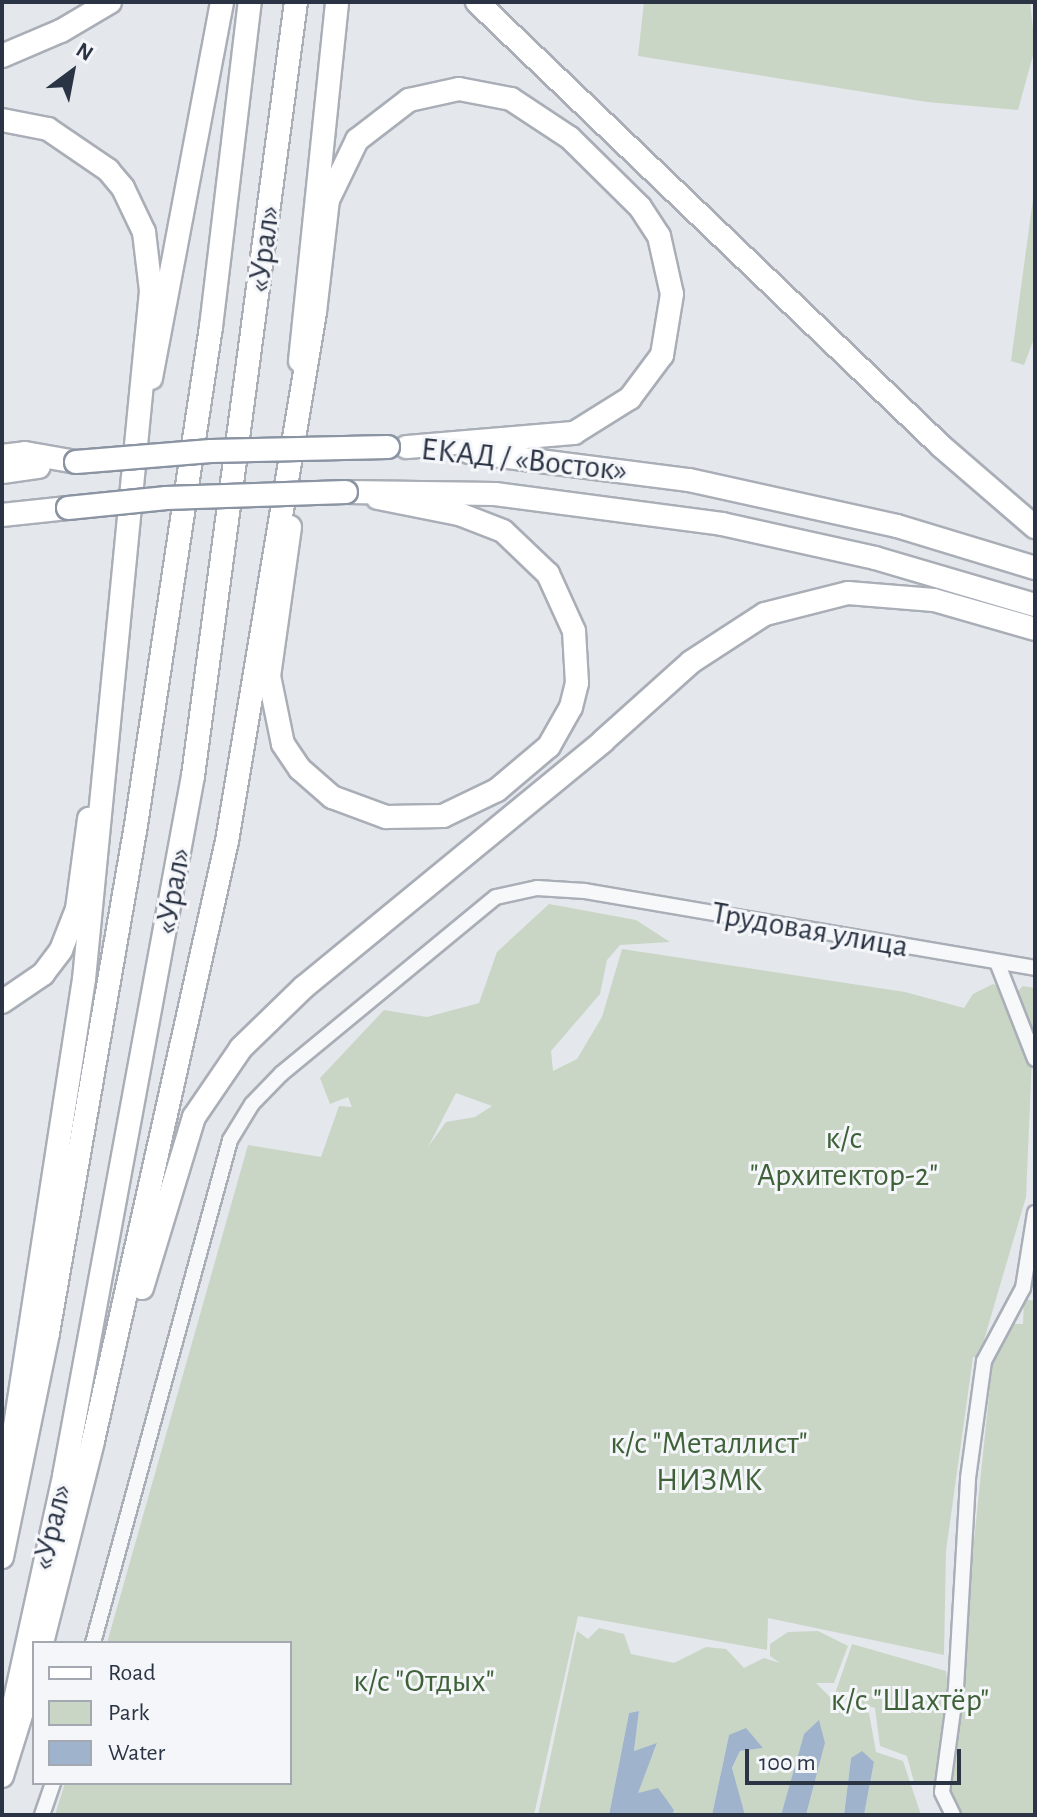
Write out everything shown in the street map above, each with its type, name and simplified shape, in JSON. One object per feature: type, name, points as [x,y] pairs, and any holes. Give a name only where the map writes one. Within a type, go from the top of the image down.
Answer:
[{"type":"main road","points":[[2,56],[61,31],[110,2]]},
{"type":"main road","points":[[134,468],[222,2]]},
{"type":"main road","name":"«Урал»","points":[[2,1557],[60,1272],[136,825],[211,327],[250,2]]},
{"type":"main road","name":"«Урал»","points":[[2,1774],[70,1445],[193,776],[296,2]]},
{"type":"main road","points":[[298,402],[301,315],[337,2]]},
{"type":"main road","points":[[477,2],[930,435],[1035,527]]},
{"type":"main road","points":[[43,1641],[93,1441],[227,841],[290,464],[328,200],[357,140],[393,109],[431,93],[459,89],[511,99],[570,138],[640,207],[659,236],[672,294],[662,355],[630,398],[574,433],[398,447]]},
{"type":"main road","points":[[2,120],[48,129],[91,154],[123,188],[144,232],[151,291],[71,1085],[2,1510]]},
{"type":"main road","name":"ЕКАД / «Восток»","points":[[2,472],[76,462],[211,451],[398,447],[689,480],[897,526],[1035,568]]},
{"type":"main road","points":[[2,456],[25,453],[76,462]]},
{"type":"main road","points":[[290,464],[290,526],[269,676],[283,744],[300,769],[332,797],[386,817],[443,816],[497,790],[549,746],[571,707],[577,683],[574,631],[548,574],[503,531],[459,514],[346,492]]},
{"type":"main road","name":"ЕКАД / «Восток»","points":[[2,515],[166,498],[346,492],[510,495],[722,524],[875,558],[1035,605]]},
{"type":"main road","points":[[2,522],[41,510]]},
{"type":"main road","points":[[93,1441],[194,1117],[241,1048],[314,978],[591,751],[691,662],[765,614],[848,593],[894,595],[934,600],[1035,629]]},
{"type":"main road","points":[[2,1002],[43,974],[61,950],[77,909],[106,724]]},
{"type":"main road","points":[[2,1774],[32,1679]]},
{"type":"street","name":"Трудовая улица","points":[[94,1641],[230,1140],[252,1104],[353,1011],[496,897],[537,888],[585,891],[1035,968]]},
{"type":"street","points":[[997,962],[1035,1059]]},
{"type":"street","points":[[953,1815],[942,1792],[956,1688],[968,1478],[982,1375],[984,1361],[1023,1288],[1035,1213]]},
{"type":"street","points":[[42,1815],[52,1785]]},
{"type":"green space","points":[[644,2],[1030,2],[1035,48],[1018,110],[927,102],[638,56]]},
{"type":"green space","points":[[1035,184],[1035,336],[1024,365],[1011,361]]},
{"type":"green space","points":[[549,904],[636,920],[670,942],[620,945],[607,960],[600,994],[551,1051],[553,1071],[577,1059],[602,1017],[622,949],[905,992],[964,1008],[973,994],[993,984],[1014,995],[1023,986],[1035,988],[1026,1197],[979,1357],[973,1357],[946,1551],[944,1655],[768,1618],[767,1650],[578,1616],[534,1815],[55,1815],[64,1785],[292,1785],[292,1641],[108,1641],[248,1145],[321,1157],[339,1106],[352,1107],[348,1097],[330,1104],[320,1078],[384,1010],[427,1017],[479,1003],[497,952]],"holes":[[[456,1093],[492,1106],[475,1117],[446,1122],[428,1147]]]},
{"type":"green space","points":[[1024,1299],[1035,1301],[1035,1815],[958,1815],[948,1793],[993,1357],[1010,1324],[1023,1324]]},
{"type":"green space","points":[[599,1628],[624,1634],[631,1654],[674,1663],[706,1647],[726,1649],[744,1668],[764,1658],[780,1663],[770,1656],[770,1644],[788,1632],[818,1631],[848,1646],[834,1683],[816,1683],[833,1700],[869,1713],[876,1752],[903,1761],[921,1815],[864,1815],[874,1762],[851,1758],[844,1815],[806,1815],[825,1743],[804,1734],[781,1815],[745,1815],[732,1769],[740,1751],[762,1748],[729,1735],[712,1815],[672,1815],[674,1809],[637,1794],[657,1744],[634,1751],[639,1711],[629,1713],[609,1815],[538,1815],[577,1631],[588,1639]]},
{"type":"green space","name":"к/с \"Шахтёр\"","points":[[852,1644],[946,1671],[948,1693],[934,1784],[914,1782],[907,1756],[880,1746],[875,1708],[834,1697]]},
{"type":"water","points":[[639,1711],[634,1751],[657,1743],[638,1793],[658,1788],[674,1810],[672,1815],[609,1815],[629,1713]]},
{"type":"water","points":[[819,1720],[825,1743],[806,1815],[781,1815],[804,1734]]},
{"type":"water","points":[[746,1728],[763,1748],[740,1751],[732,1768],[745,1815],[712,1815],[729,1735]]},
{"type":"water","points":[[862,1751],[874,1762],[864,1815],[844,1815],[851,1758]]},
{"type":"park label","name":"к/с \"Архитектор-2\"","points":[[844,1158]]},
{"type":"park label","name":"к/с \"Металлист\" НИЗМК","points":[[709,1462]]},
{"type":"park label","name":"к/с \"Отдых\"","points":[[424,1681]]}]
